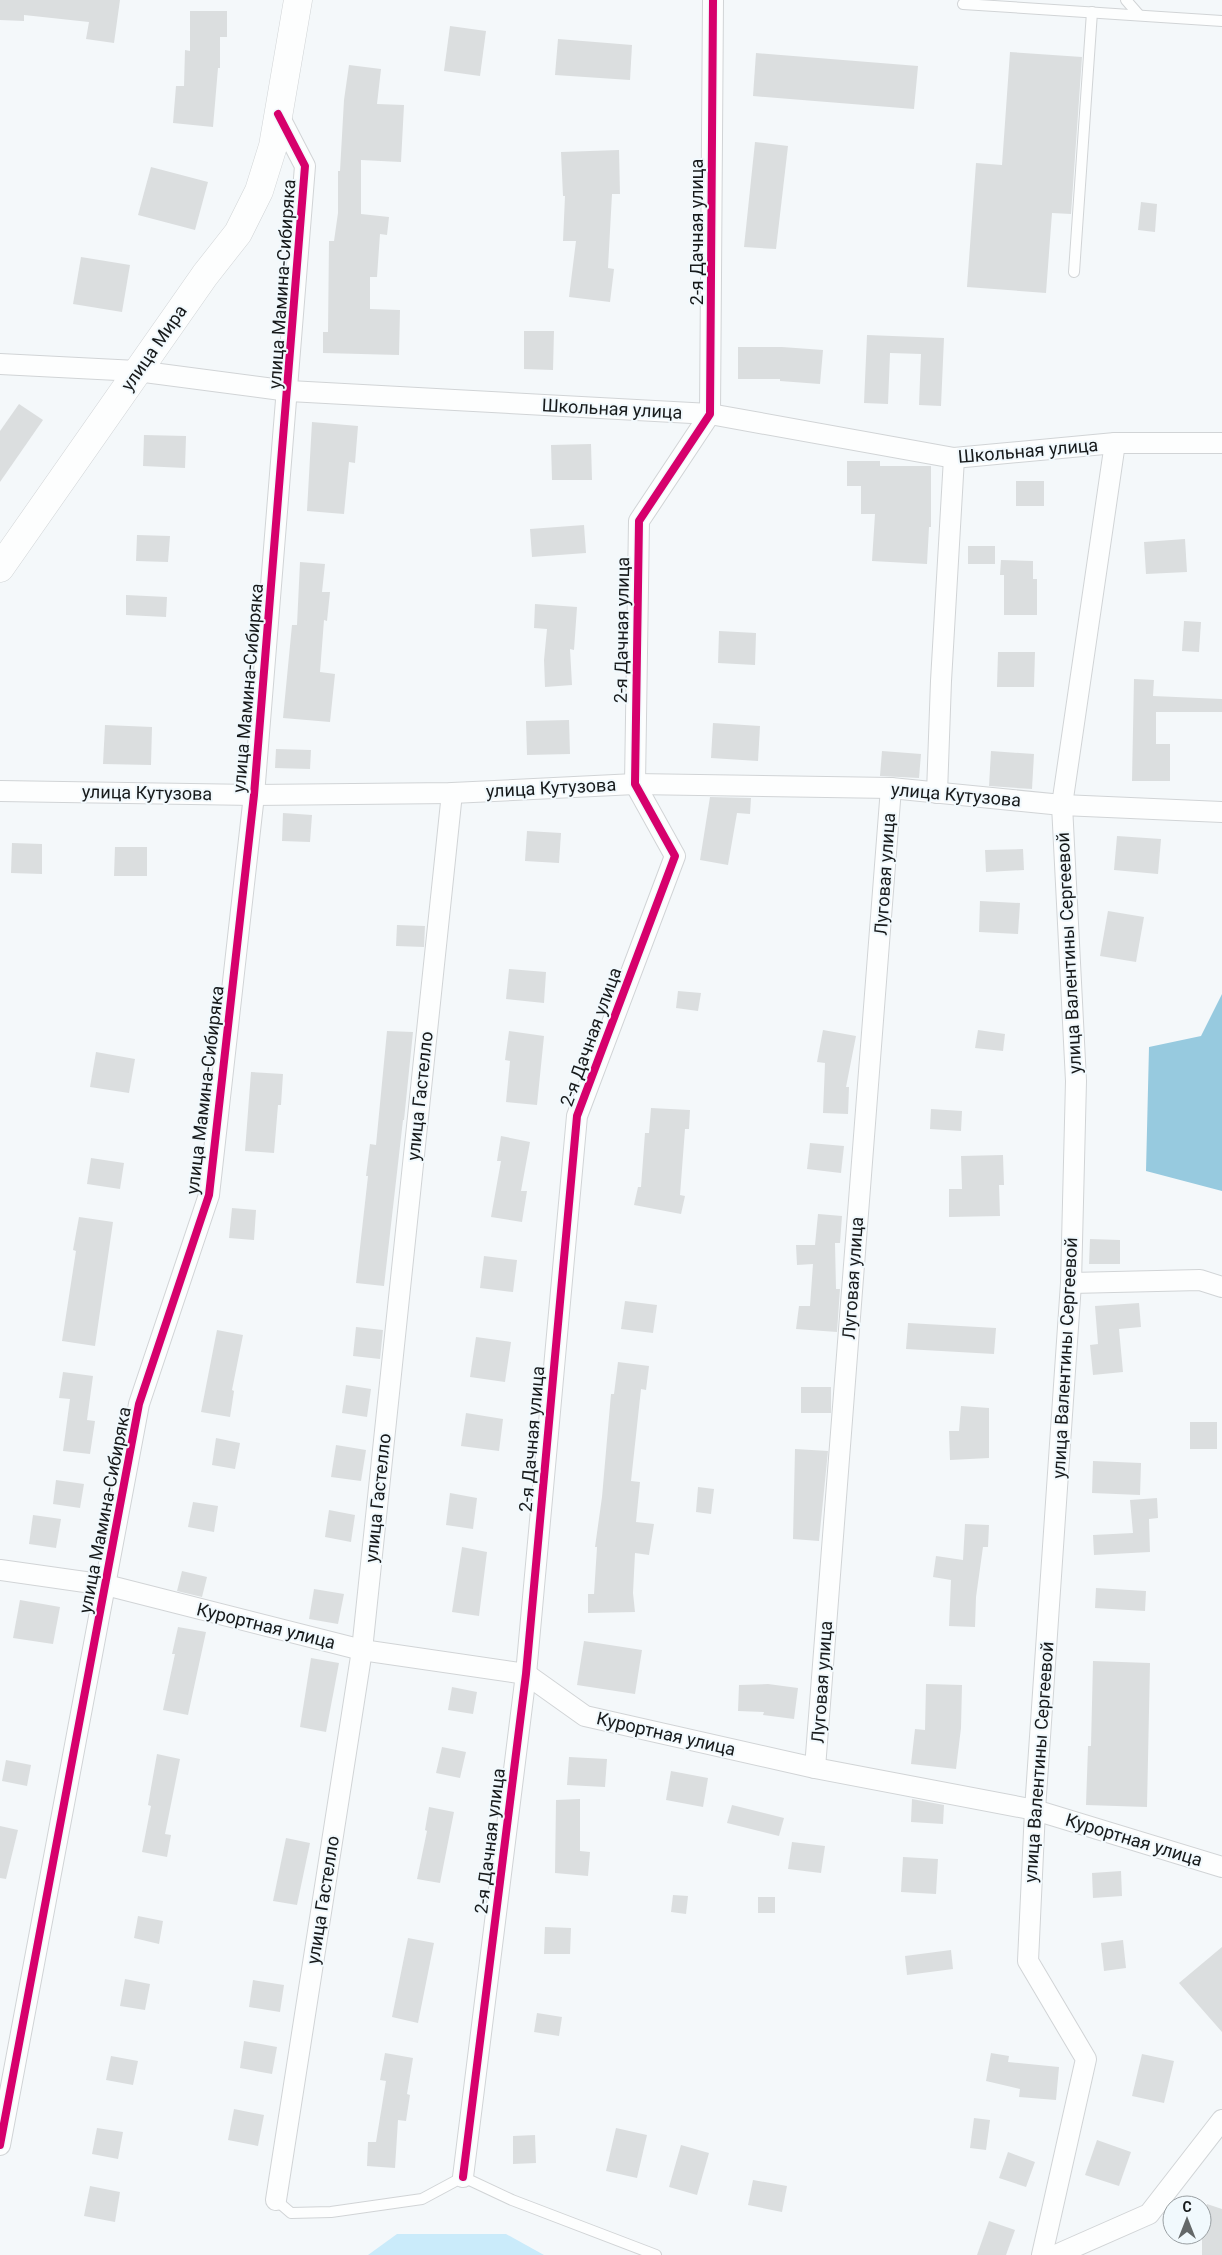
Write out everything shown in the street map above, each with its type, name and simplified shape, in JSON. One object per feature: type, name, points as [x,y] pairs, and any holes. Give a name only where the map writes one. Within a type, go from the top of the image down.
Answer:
[{"type":"main road","points":[[278,114],[298,0]]},
{"type":"main road","name":"улица Мира","points":[[0,568],[238,232],[259,191],[273,146],[278,114]]},
{"type":"street","name":"2-я Дачная улица","points":[[463,2177],[526,1674],[577,1116],[675,856],[635,784],[639,521],[710,414],[714,0]]},
{"type":"street","name":"улица Мамина-Сибиряка","points":[[0,2146],[139,1404],[209,1196],[254,795],[289,391],[305,166],[278,114]]},
{"type":"street","name":"Школьная улица","points":[[0,364],[138,371],[289,391],[710,414],[954,458],[1115,443],[1222,443]]},
{"type":"street","name":"улица Валентины Сергеевой","points":[[1042,2255],[1086,2059],[1028,1961],[1035,1810],[1071,1283],[1076,1080],[1062,805],[1115,443]]},
{"type":"street","points":[[937,793],[941,681],[954,458]]},
{"type":"street","name":"улица Кутузова","points":[[0,791],[254,795],[452,793],[635,784],[891,788],[1062,805],[1222,812]]},
{"type":"street","name":"Луговая улица","points":[[816,1768],[891,788]]},
{"type":"street","name":"улица Гастелло","points":[[276,2200],[362,1650],[452,793]]},
{"type":"street","points":[[1071,1283],[1200,1280],[1222,1287]]},
{"type":"street","name":"Курортная улица","points":[[0,1570],[106,1585],[362,1650],[526,1674],[585,1716],[816,1768],[1035,1810],[1222,1867]]},
{"type":"street","points":[[1056,2255],[1149,2214],[1222,2120]]},
{"type":"lane","points":[[1126,0],[1139,15]]},
{"type":"lane","points":[[963,4],[1222,21]]},
{"type":"lane","points":[[1074,272],[1092,12]]},
{"type":"lane","points":[[276,2200],[292,2213],[331,2212],[422,2199],[463,2177],[512,2200],[656,2255]]},
{"type":"shaded area","points":[[1222,994],[1222,1191],[1146,1171],[1149,1047],[1201,1036]]},
{"type":"shaded area","points":[[397,2234],[506,2234],[544,2255],[368,2255]]},
{"type":"building","points":[[0,0],[120,0],[114,43],[86,39],[89,22],[24,15],[24,21],[0,20]]},
{"type":"building","points":[[190,11],[227,11],[227,37],[220,37],[220,68],[218,68],[213,127],[173,123],[176,86],[184,86],[185,50],[190,51]]},
{"type":"building","points":[[450,26],[486,31],[480,76],[444,71]]},
{"type":"building","points":[[558,39],[632,45],[630,80],[555,75]]},
{"type":"building","points":[[1010,52],[1082,57],[1071,214],[1052,213],[1046,293],[967,287],[976,163],[1002,165]]},
{"type":"building","points":[[756,53],[918,66],[914,109],[753,96]]},
{"type":"building","points":[[349,65],[381,69],[377,104],[404,105],[401,162],[361,160],[361,214],[389,217],[387,235],[380,234],[377,277],[370,277],[370,309],[400,310],[399,355],[323,353],[323,332],[328,332],[329,241],[334,241],[338,213],[338,171],[340,171],[344,100]]},
{"type":"building","points":[[755,142],[788,146],[776,249],[744,247]]},
{"type":"building","points":[[619,150],[620,194],[612,194],[608,268],[614,269],[610,302],[569,297],[576,241],[563,241],[565,196],[563,196],[561,152]]},
{"type":"building","points":[[151,167],[208,182],[195,230],[138,215]]},
{"type":"building","points":[[1141,202],[1157,204],[1155,232],[1138,230]]},
{"type":"building","points":[[81,257],[130,265],[122,312],[73,304]]},
{"type":"building","points":[[524,331],[554,331],[553,370],[524,369]]},
{"type":"building","points":[[867,335],[944,338],[941,406],[919,405],[921,354],[890,353],[888,404],[864,403]]},
{"type":"building","points":[[738,347],[782,347],[823,350],[820,384],[780,381],[780,379],[738,379]]},
{"type":"building","points":[[19,404],[43,420],[0,482],[0,431]]},
{"type":"building","points":[[312,422],[358,426],[355,463],[349,462],[344,514],[307,511]]},
{"type":"building","points":[[144,435],[186,436],[185,468],[143,466]]},
{"type":"building","points":[[591,444],[592,480],[552,480],[551,445]]},
{"type":"building","points":[[847,461],[880,461],[880,466],[931,466],[931,527],[929,527],[927,564],[872,561],[875,514],[861,514],[861,486],[847,486]]},
{"type":"building","points":[[1016,481],[1044,481],[1044,506],[1016,506]]},
{"type":"building","points":[[584,525],[586,553],[532,557],[530,529]]},
{"type":"building","points":[[137,535],[170,536],[168,562],[136,561]]},
{"type":"building","points":[[1185,539],[1187,572],[1146,574],[1144,542]]},
{"type":"building","points":[[968,546],[995,546],[995,564],[968,564]]},
{"type":"building","points":[[1001,560],[1033,561],[1033,579],[1037,579],[1037,615],[1004,615],[1004,575],[1000,575]]},
{"type":"building","points":[[300,562],[325,564],[322,592],[330,592],[327,621],[324,620],[320,672],[335,674],[330,722],[283,718],[292,625],[297,625]]},
{"type":"building","points":[[126,595],[167,597],[166,617],[126,615]]},
{"type":"building","points":[[535,604],[577,607],[574,650],[570,649],[572,685],[545,687],[544,660],[547,629],[534,628]]},
{"type":"building","points":[[1184,621],[1201,622],[1199,652],[1182,651]]},
{"type":"building","points":[[719,631],[756,633],[755,665],[718,663]]},
{"type":"building","points":[[998,652],[1035,652],[1034,687],[997,687]]},
{"type":"building","points":[[1134,679],[1154,680],[1153,696],[1222,699],[1222,712],[1156,712],[1156,744],[1170,744],[1170,781],[1132,781]]},
{"type":"building","points":[[569,720],[570,754],[527,755],[526,721]]},
{"type":"building","points":[[713,723],[760,726],[758,761],[711,758]]},
{"type":"building","points":[[105,725],[152,727],[151,765],[103,764]]},
{"type":"building","points":[[276,749],[311,750],[310,769],[275,768]]},
{"type":"building","points":[[882,751],[921,754],[919,778],[880,776]]},
{"type":"building","points":[[991,751],[1034,754],[1032,789],[989,786]]},
{"type":"building","points":[[710,797],[751,798],[750,814],[737,813],[728,865],[700,860]]},
{"type":"building","points":[[283,813],[312,815],[310,842],[282,841]]},
{"type":"building","points":[[527,831],[561,833],[559,863],[525,861]]},
{"type":"building","points":[[1117,836],[1161,839],[1158,874],[1114,870]]},
{"type":"building","points":[[12,843],[42,844],[42,874],[11,873]]},
{"type":"building","points":[[115,847],[147,847],[147,876],[114,876]]},
{"type":"building","points":[[1023,849],[1024,870],[986,872],[985,850]]},
{"type":"building","points":[[980,901],[1020,903],[1018,934],[979,932]]},
{"type":"building","points":[[1108,911],[1144,917],[1136,962],[1100,956]]},
{"type":"building","points":[[397,925],[425,926],[424,947],[396,946]]},
{"type":"building","points":[[509,969],[546,972],[544,1003],[506,999]]},
{"type":"building","points":[[678,991],[701,993],[698,1011],[676,1008]]},
{"type":"building","points":[[823,1030],[856,1036],[846,1087],[849,1087],[848,1114],[823,1113],[825,1063],[817,1062]]},
{"type":"building","points":[[978,1030],[1005,1034],[1003,1051],[975,1048]]},
{"type":"building","points":[[387,1031],[413,1032],[384,1286],[356,1283],[368,1176],[366,1176],[370,1144],[376,1145]]},
{"type":"building","points":[[509,1031],[544,1036],[537,1105],[506,1102],[510,1061],[505,1060]]},
{"type":"building","points":[[96,1052],[135,1059],[129,1093],[90,1087]]},
{"type":"building","points":[[251,1072],[283,1074],[281,1105],[278,1105],[274,1153],[245,1151]]},
{"type":"building","points":[[651,1108],[690,1110],[689,1129],[685,1129],[680,1195],[685,1196],[681,1214],[634,1205],[638,1187],[641,1187],[645,1133],[649,1133]]},
{"type":"building","points":[[931,1109],[962,1111],[961,1131],[930,1129]]},
{"type":"building","points":[[501,1136],[530,1142],[521,1191],[527,1191],[522,1222],[491,1217],[501,1161],[497,1161]]},
{"type":"building","points":[[810,1143],[844,1146],[841,1173],[807,1169]]},
{"type":"building","points":[[1003,1155],[1004,1185],[999,1185],[1000,1216],[949,1217],[949,1189],[962,1189],[961,1156]]},
{"type":"building","points":[[91,1158],[124,1163],[120,1189],[87,1184]]},
{"type":"building","points":[[232,1208],[256,1210],[254,1240],[229,1238]]},
{"type":"building","points":[[818,1214],[842,1216],[840,1243],[835,1243],[836,1289],[840,1289],[837,1332],[796,1329],[799,1306],[810,1306],[813,1264],[797,1265],[796,1245],[815,1245]]},
{"type":"building","points":[[79,1217],[113,1222],[95,1346],[62,1341],[76,1251],[73,1250]]},
{"type":"building","points":[[1090,1239],[1120,1240],[1120,1264],[1089,1264]]},
{"type":"building","points":[[484,1256],[517,1260],[513,1292],[480,1288]]},
{"type":"building","points":[[625,1301],[657,1305],[653,1333],[621,1329]]},
{"type":"building","points":[[1139,1303],[1141,1327],[1119,1329],[1123,1372],[1093,1375],[1090,1345],[1098,1344],[1095,1306]]},
{"type":"building","points":[[908,1323],[996,1328],[994,1354],[906,1349]]},
{"type":"building","points":[[356,1327],[383,1330],[380,1359],[353,1356]]},
{"type":"building","points":[[217,1330],[243,1335],[232,1390],[234,1391],[230,1417],[201,1412]]},
{"type":"building","points":[[476,1337],[511,1342],[505,1382],[470,1377]]},
{"type":"building","points":[[618,1362],[649,1366],[646,1390],[641,1389],[631,1481],[640,1482],[636,1522],[654,1524],[649,1555],[635,1553],[633,1593],[635,1612],[588,1613],[588,1594],[594,1594],[597,1547],[595,1547],[602,1497],[611,1394],[614,1394]]},
{"type":"building","points":[[63,1372],[93,1376],[87,1420],[95,1421],[90,1454],[63,1451],[70,1399],[59,1398]]},
{"type":"building","points":[[346,1385],[371,1389],[367,1417],[342,1413]]},
{"type":"building","points":[[801,1387],[831,1387],[831,1413],[801,1413]]},
{"type":"building","points":[[961,1406],[989,1408],[989,1458],[950,1460],[949,1431],[959,1431]]},
{"type":"building","points":[[466,1413],[503,1419],[499,1451],[461,1446]]},
{"type":"building","points":[[1190,1422],[1217,1422],[1217,1449],[1190,1449]]},
{"type":"building","points":[[216,1438],[240,1443],[235,1469],[212,1465]]},
{"type":"building","points":[[336,1445],[366,1450],[361,1481],[331,1477]]},
{"type":"building","points":[[795,1449],[828,1451],[819,1541],[793,1539]]},
{"type":"building","points":[[1093,1461],[1141,1463],[1140,1495],[1092,1493]]},
{"type":"building","points":[[56,1480],[84,1484],[80,1508],[53,1504]]},
{"type":"building","points":[[698,1487],[714,1489],[711,1514],[696,1512]]},
{"type":"building","points":[[450,1493],[477,1498],[473,1529],[446,1525]]},
{"type":"building","points":[[1157,1498],[1158,1518],[1149,1519],[1150,1552],[1094,1555],[1093,1535],[1133,1533],[1130,1500]]},
{"type":"building","points":[[193,1502],[218,1506],[214,1532],[188,1527]]},
{"type":"building","points":[[329,1510],[355,1515],[351,1542],[325,1537]]},
{"type":"building","points":[[33,1515],[61,1519],[56,1548],[29,1544]]},
{"type":"building","points":[[965,1524],[989,1525],[988,1547],[983,1547],[976,1597],[975,1627],[949,1626],[951,1580],[933,1577],[936,1556],[963,1560]]},
{"type":"building","points":[[462,1547],[487,1552],[479,1616],[452,1612]]},
{"type":"building","points":[[182,1571],[207,1577],[202,1597],[177,1591]]},
{"type":"building","points":[[1096,1588],[1146,1591],[1145,1611],[1095,1608]]},
{"type":"building","points":[[314,1589],[344,1594],[338,1624],[309,1619]]},
{"type":"building","points":[[20,1600],[60,1607],[53,1644],[13,1638]]},
{"type":"building","points":[[178,1627],[206,1632],[188,1715],[163,1710],[175,1654],[172,1654]]},
{"type":"building","points":[[584,1641],[642,1650],[635,1694],[577,1685]]},
{"type":"building","points":[[311,1658],[339,1663],[326,1732],[300,1727]]},
{"type":"building","points":[[1093,1661],[1150,1663],[1147,1807],[1086,1805],[1088,1746],[1091,1746]]},
{"type":"building","points":[[768,1684],[798,1688],[794,1719],[763,1715],[764,1712],[738,1711],[739,1685]]},
{"type":"building","points":[[926,1684],[962,1685],[961,1728],[956,1769],[911,1764],[915,1729],[925,1730]]},
{"type":"building","points":[[452,1687],[477,1692],[473,1714],[448,1710]]},
{"type":"building","points":[[442,1747],[466,1752],[460,1778],[436,1773]]},
{"type":"building","points":[[157,1754],[180,1759],[165,1834],[171,1835],[167,1857],[142,1852],[151,1806],[148,1805]]},
{"type":"building","points":[[569,1757],[607,1759],[605,1787],[567,1785]]},
{"type":"building","points":[[6,1760],[31,1765],[27,1786],[2,1781]]},
{"type":"building","points":[[671,1771],[708,1778],[703,1807],[666,1800]]},
{"type":"building","points":[[580,1799],[580,1851],[590,1852],[588,1876],[555,1873],[556,1800]]},
{"type":"building","points":[[912,1799],[944,1805],[943,1824],[911,1822]]},
{"type":"building","points":[[732,1805],[784,1818],[779,1836],[727,1823]]},
{"type":"building","points":[[429,1807],[454,1812],[440,1883],[417,1879],[427,1831],[425,1830]]},
{"type":"building","points":[[0,1826],[18,1830],[6,1879],[0,1878]]},
{"type":"building","points":[[286,1838],[310,1843],[297,1905],[273,1901]]},
{"type":"building","points":[[792,1842],[825,1846],[821,1873],[788,1869]]},
{"type":"building","points":[[903,1857],[938,1859],[936,1894],[901,1892]]},
{"type":"building","points":[[1121,1871],[1122,1896],[1093,1898],[1092,1873]]},
{"type":"building","points":[[673,1895],[688,1896],[686,1914],[671,1912]]},
{"type":"building","points":[[758,1897],[775,1897],[775,1913],[758,1913]]},
{"type":"building","points":[[138,1916],[163,1921],[159,1944],[134,1938]]},
{"type":"building","points":[[545,1927],[571,1928],[570,1954],[544,1954]]},
{"type":"building","points":[[408,1938],[434,1943],[418,2023],[392,2017]]},
{"type":"building","points":[[1123,1940],[1126,1968],[1104,1971],[1101,1943]]},
{"type":"building","points":[[1222,1947],[1222,2032],[1179,1983]]},
{"type":"building","points":[[951,1950],[953,1969],[907,1975],[905,1956]]},
{"type":"building","points":[[125,1979],[150,1984],[145,2010],[120,2006]]},
{"type":"building","points":[[253,1980],[284,1985],[280,2012],[249,2007]]},
{"type":"building","points":[[537,2013],[562,2017],[559,2036],[534,2032]]},
{"type":"building","points":[[244,2041],[277,2047],[272,2074],[240,2068]]},
{"type":"building","points":[[385,2053],[413,2058],[407,2094],[410,2095],[406,2121],[398,2120],[395,2168],[367,2166],[368,2142],[376,2142],[386,2081],[380,2080]]},
{"type":"building","points":[[991,2053],[1009,2056],[1008,2062],[1059,2067],[1056,2100],[1019,2097],[1020,2089],[986,2081]]},
{"type":"building","points":[[1142,2054],[1174,2061],[1164,2103],[1132,2096]]},
{"type":"building","points":[[111,2056],[138,2061],[133,2085],[106,2080]]},
{"type":"building","points":[[234,2109],[264,2115],[258,2146],[228,2140]]},
{"type":"building","points":[[974,2118],[990,2120],[986,2150],[970,2148]]},
{"type":"building","points":[[97,2128],[123,2132],[118,2159],[92,2154]]},
{"type":"building","points":[[616,2128],[647,2135],[637,2178],[606,2171]]},
{"type":"building","points":[[535,2135],[536,2163],[513,2164],[513,2136]]},
{"type":"building","points":[[1097,2140],[1131,2152],[1119,2186],[1085,2175]]},
{"type":"building","points":[[681,2145],[709,2153],[697,2195],[669,2187]]},
{"type":"building","points":[[1008,2152],[1035,2162],[1026,2187],[999,2178]]},
{"type":"building","points":[[753,2180],[787,2186],[782,2212],[748,2205]]},
{"type":"building","points":[[90,2186],[120,2192],[115,2222],[84,2216]]},
{"type":"building","points":[[1212,2206],[1222,2209],[1222,2255],[1202,2255],[1202,2245],[1212,2245]]},
{"type":"building","points":[[989,2221],[1015,2230],[1006,2255],[977,2255]]},
{"type":"cycle path","points":[[463,2177],[526,1674],[577,1116],[675,856],[635,784],[639,521],[710,414],[713,0]]},
{"type":"cycle path","points":[[0,2145],[139,1404],[209,1195],[254,795],[305,166],[278,114]]}]
